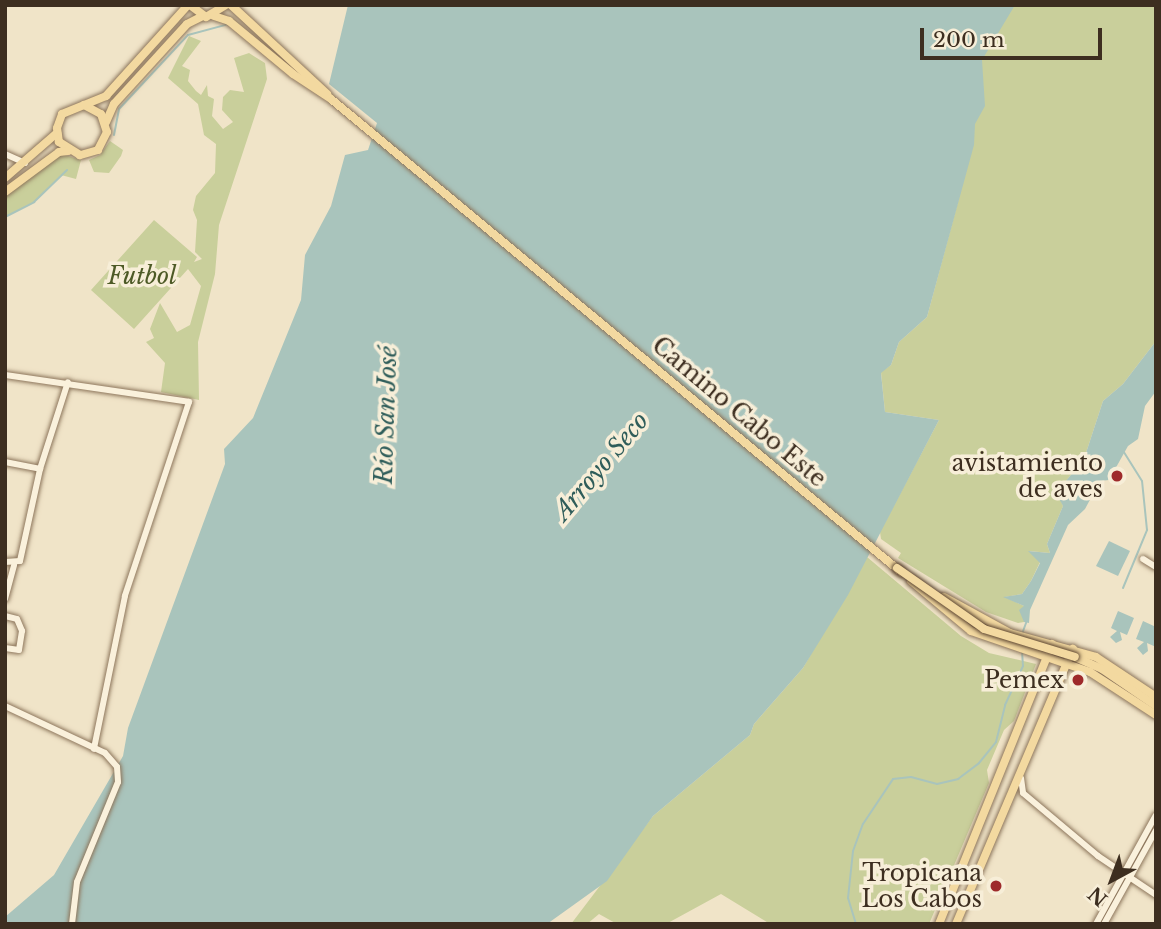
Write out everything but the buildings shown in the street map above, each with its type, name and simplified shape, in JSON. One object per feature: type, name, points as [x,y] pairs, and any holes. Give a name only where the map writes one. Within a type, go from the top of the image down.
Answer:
[{"type":"main road","points":[[5,178],[57,132],[62,114],[106,96],[189,5],[203,16]]},
{"type":"main road","points":[[5,192],[55,154],[68,151],[85,155],[98,149],[106,137],[106,122],[114,104],[187,24],[203,16],[214,16],[228,5]]},
{"type":"main road","name":"Camino Cabo Este","points":[[228,5],[369,131],[897,568],[984,629],[1074,653],[1155,704]]},
{"type":"main road","name":"Camino Cabo Este","points":[[214,16],[226,19],[293,74],[331,99]]},
{"type":"main road","points":[[84,105],[98,110],[106,122]]},
{"type":"main road","points":[[57,132],[68,151]]},
{"type":"main road","points":[[897,568],[987,622],[1074,653],[1067,663],[956,924]]},
{"type":"main road","points":[[897,568],[963,626],[1095,675],[1156,715]]},
{"type":"main road","points":[[939,924],[1052,643]]},
{"type":"street","points":[[5,154],[24,163]]},
{"type":"street","points":[[5,375],[68,382],[189,402],[125,596],[94,749]]},
{"type":"street","points":[[5,599],[14,565],[20,561],[40,469],[68,382]]},
{"type":"street","points":[[5,462],[40,469]]},
{"type":"street","points":[[1143,559],[1156,567]]},
{"type":"street","points":[[5,562],[14,565]]},
{"type":"street","points":[[5,616],[17,619],[22,631],[19,650],[5,648]]},
{"type":"street","points":[[5,706],[114,761],[118,782],[86,852],[72,924]]},
{"type":"street","points":[[1027,755],[1020,783],[1023,793],[1156,895]]},
{"type":"street","points":[[1104,924],[1156,815]]},
{"type":"street","points":[[1096,924],[1156,830]]},
{"type":"green space","points":[[979,5],[1156,5],[1156,341],[1123,384],[1103,401],[1084,459],[1057,492],[1063,506],[1047,544],[1050,553],[1029,551],[1040,562],[1031,581],[1022,594],[1005,597],[1024,606],[1024,622],[1018,623],[986,612],[898,558],[901,553],[881,539],[880,532],[939,420],[885,412],[881,372],[891,365],[899,342],[927,317],[959,198]]},
{"type":"green space","name":"Futbol","points":[[189,36],[201,41],[182,66],[190,70],[188,81],[201,95],[207,85],[208,96],[214,99],[212,116],[223,129],[233,122],[222,110],[223,97],[230,90],[244,92],[234,58],[249,53],[265,63],[267,79],[219,225],[215,274],[198,342],[199,400],[161,392],[165,363],[146,342],[154,338],[150,329],[160,303],[177,332],[190,325],[201,286],[188,269],[134,329],[91,290],[154,220],[197,257],[194,262],[202,259],[195,252],[197,220],[193,210],[196,196],[215,173],[216,144],[204,135],[198,104],[168,78]]},
{"type":"green space","points":[[110,141],[123,150],[121,156],[109,173],[94,172],[89,160],[100,155]]},
{"type":"green space","points":[[65,155],[81,160],[76,179],[61,175],[34,202],[5,217],[5,196],[56,157]]},
{"type":"green space","points":[[867,557],[961,636],[989,653],[1036,664],[1014,721],[1004,730],[987,770],[989,783],[929,924],[770,924],[721,894],[666,924],[617,924],[599,914],[587,924],[571,924],[653,816],[750,735],[754,724],[803,668]]},
{"type":"water","points":[[348,5],[1015,5],[982,60],[985,106],[975,124],[974,145],[927,317],[899,342],[891,365],[881,373],[885,412],[939,420],[848,595],[803,668],[754,724],[750,735],[653,816],[607,881],[547,924],[5,924],[5,917],[54,875],[123,756],[128,728],[225,464],[224,449],[253,418],[301,300],[305,255],[331,206],[345,155],[368,150],[377,123],[329,84]]},
{"type":"water","points":[[1156,341],[1156,391],[1145,406],[1138,439],[1128,446],[1109,480],[1100,481],[1085,509],[1068,525],[1030,610],[1029,623],[1024,622],[1019,610],[1024,606],[1003,597],[1022,594],[1031,581],[1040,563],[1028,551],[1050,553],[1047,544],[1063,506],[1056,493],[1084,459],[1103,401],[1123,384]]},
{"type":"water","points":[[1109,541],[1130,551],[1118,576],[1096,566]]},
{"type":"water","points":[[1118,611],[1134,618],[1127,635],[1120,632],[1122,640],[1116,643],[1110,637],[1117,631],[1111,628]]},
{"type":"water","points":[[1143,621],[1156,627],[1156,647],[1147,643],[1148,651],[1143,655],[1137,648],[1144,642],[1136,639]]},
{"type":"waterway","points":[[114,135],[119,109],[188,35],[226,25]]},
{"type":"waterway","points":[[5,217],[34,202],[67,170]]},
{"type":"waterway","points":[[1123,588],[1147,530],[1142,481],[1124,452]]},
{"type":"waterway","points":[[1022,634],[1026,623]]},
{"type":"waterway","points":[[856,924],[848,898],[853,851],[863,824],[893,779],[911,777],[937,784],[958,779],[979,763],[996,742],[1005,705],[1023,666],[1022,653]]},
{"type":"place","name":"avistamiento de aves","points":[[1117,476]]},
{"type":"place","name":"Pemex","points":[[1078,680]]},
{"type":"place","name":"Tropicana Los Cabos","points":[[996,886]]},
{"type":"water label","name":"Río San José","points":[[386,415]]},
{"type":"water label","name":"Arroyo Seco","points":[[601,466]]}]
